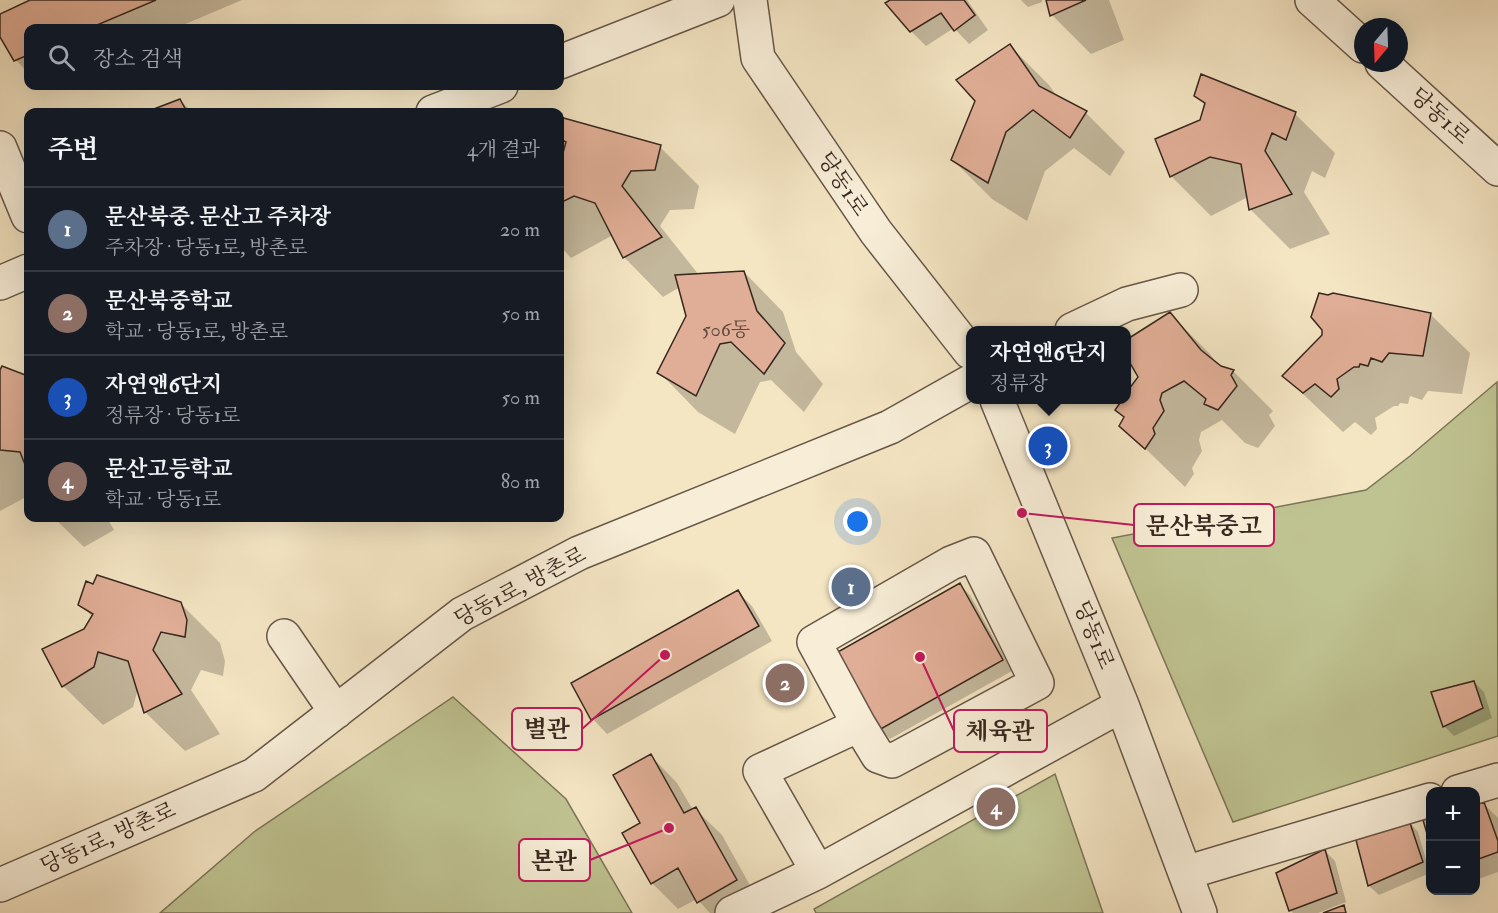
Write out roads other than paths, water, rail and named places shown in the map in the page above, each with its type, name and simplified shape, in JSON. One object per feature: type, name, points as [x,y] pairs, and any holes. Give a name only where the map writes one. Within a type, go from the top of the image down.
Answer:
[{"type":"street","points":[[564,61],[718,0]]},
{"type":"street","name":"당동1로","points":[[750,0],[758,58],[876,232],[966,347]]},
{"type":"street","points":[[1312,0],[1354,38]]},
{"type":"street","name":"당동1로","points":[[1392,72],[1498,169]]},
{"type":"street","points":[[443,108],[491,90]]},
{"type":"street","points":[[0,148],[24,206]]},
{"type":"street","points":[[0,284],[24,273]]},
{"type":"street","points":[[1080,326],[1127,304],[1182,290]]},
{"type":"street","name":"당동1로, 방촌로","points":[[0,885],[254,774],[462,614],[579,553],[890,427],[966,384]]},
{"type":"street","name":"당동1로","points":[[999,404],[1122,705],[1200,913]]},
{"type":"street","points":[[974,554],[1037,683],[892,761],[878,756],[859,725],[814,642],[951,563],[974,554]]},
{"type":"street","points":[[284,636],[336,712]]},
{"type":"street","points":[[732,913],[819,872],[1122,705]]},
{"type":"street","points":[[819,872],[760,771],[859,725]]},
{"type":"street","points":[[1475,787],[1498,780]]},
{"type":"street","points":[[1185,873],[1426,801]]},
{"type":"place","name":"자연앤6단지","points":[[1048,446]]},
{"type":"place","name":"문산북중고","points":[[1022,513]]},
{"type":"place","name":"문산북중. 문산고 주차장","points":[[851,587]]},
{"type":"place","name":"별관","points":[[665,655]]},
{"type":"place","name":"체육관","points":[[920,657]]},
{"type":"place","name":"문산북중학교","points":[[785,683]]},
{"type":"place","name":"문산고등학교","points":[[996,807]]},
{"type":"place","name":"본관","points":[[669,828]]}]
